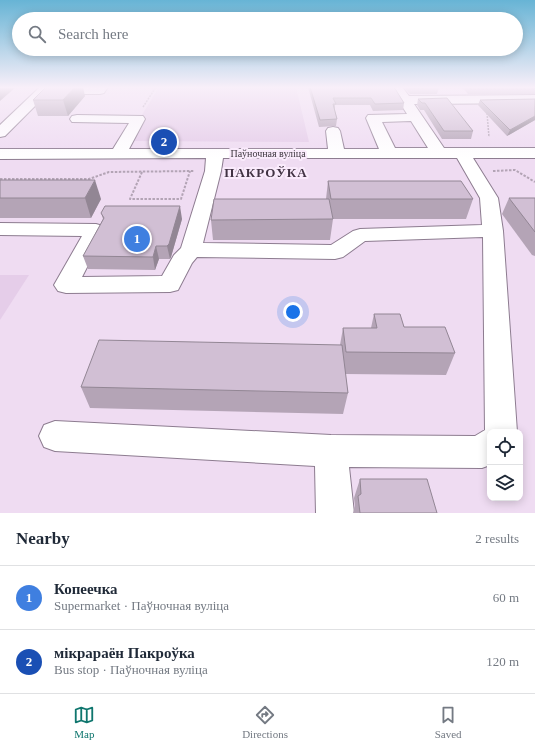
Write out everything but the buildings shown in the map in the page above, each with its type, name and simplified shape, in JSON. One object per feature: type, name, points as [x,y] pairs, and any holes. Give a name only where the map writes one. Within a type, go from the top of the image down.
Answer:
[{"type":"street","points":[[0,133],[23,111]]},
{"type":"street","points":[[83,111],[77,119],[138,119],[120,153]]},
{"type":"street","points":[[389,153],[373,118],[406,118],[401,111]]},
{"type":"street","points":[[415,111],[458,159],[489,198],[493,231],[500,429]]},
{"type":"street","points":[[333,131],[337,153]]},
{"type":"street","name":"Паўночная вуліца","points":[[0,154],[120,153],[214,162],[337,153],[389,153],[458,159],[535,153]]},
{"type":"street","points":[[0,229],[96,230],[66,285],[170,284],[182,260],[191,250],[214,162]]},
{"type":"street","points":[[191,250],[335,252],[360,235],[493,231]]},
{"type":"street","points":[[55,436],[331,451],[482,452],[487,447]]},
{"type":"street","points":[[331,451],[335,513]]},
{"type":"path","points":[[458,159],[515,170],[535,182]]},
{"type":"path","points":[[0,179],[90,179],[109,172],[190,171],[214,162],[244,170]]},
{"type":"path","points":[[142,172],[130,199],[181,199],[190,171]]},
{"type":"shaded area","points":[[144,111],[302,111],[309,142],[126,141]]},
{"type":"shaded area","points":[[0,275],[29,275],[0,320]]},
{"type":"place","name":"мікрараён Пакроўка","points":[[164,142]]},
{"type":"place","name":"Копеечка","points":[[137,239]]},
{"type":"district","name":"ПАКРОЎКА","points":[[266,172]]}]
